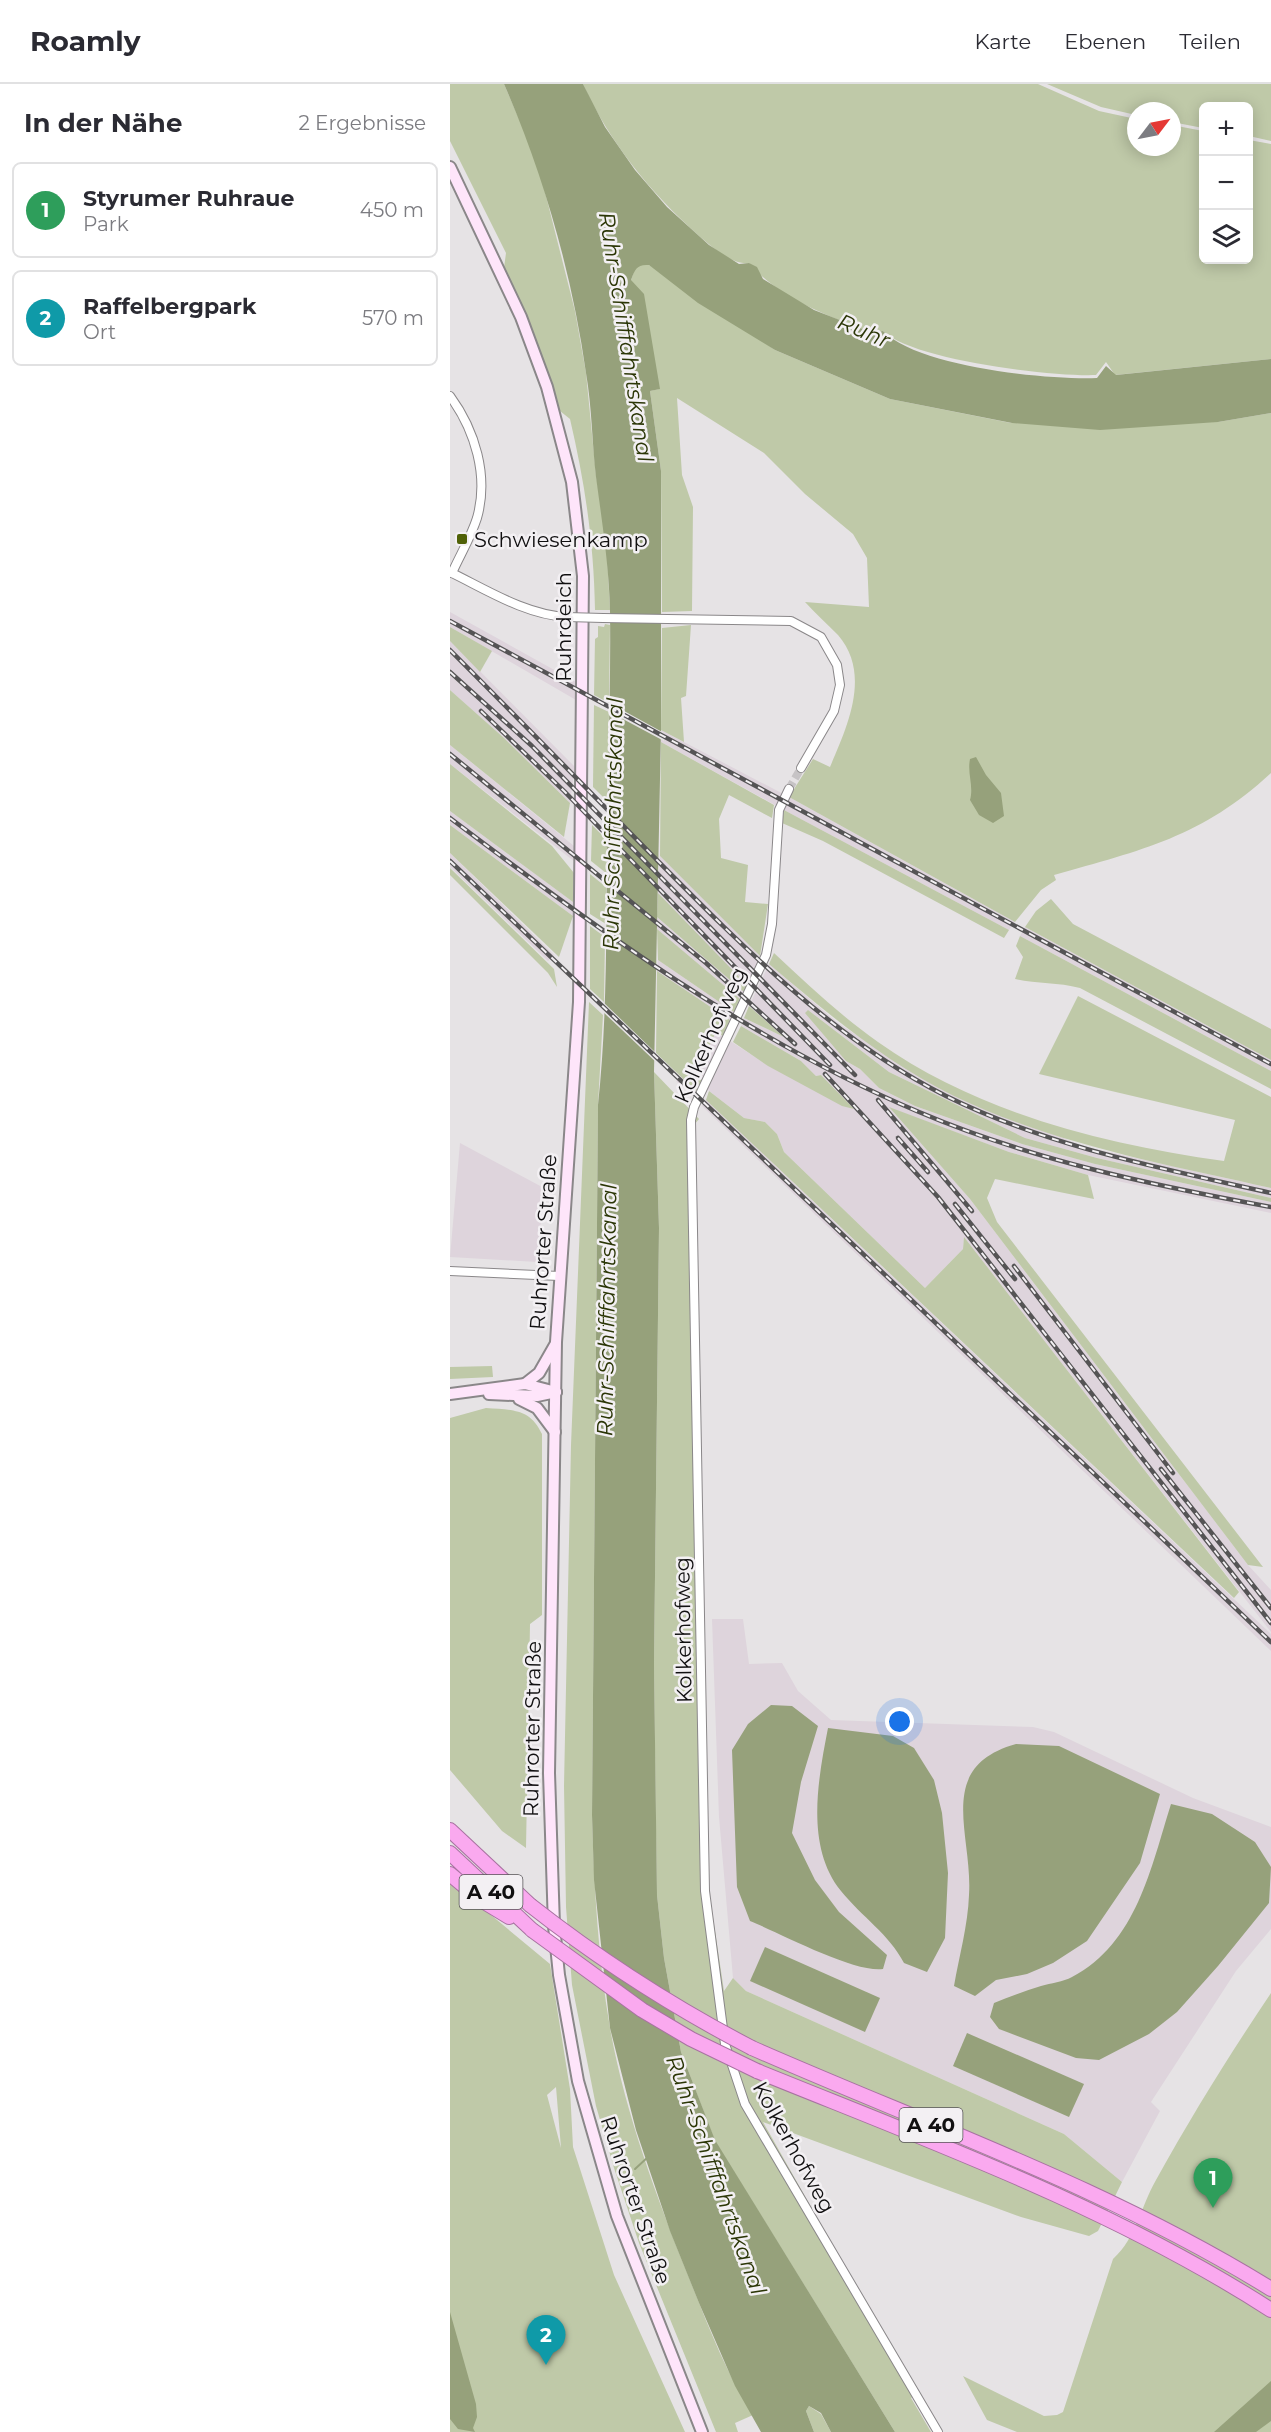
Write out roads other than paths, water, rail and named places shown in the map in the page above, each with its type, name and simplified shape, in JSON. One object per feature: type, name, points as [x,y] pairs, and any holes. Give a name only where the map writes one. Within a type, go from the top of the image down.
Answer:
[{"type":"highway","name":"A 40","points":[[450,1830],[530,1905],[606,1963],[644,1988],[752,2048],[1110,2201],[1185,2239],[1271,2289]]},
{"type":"highway","name":"A 40","points":[[450,1853],[532,1930],[642,2010],[691,2039],[757,2071],[988,2163],[1103,2216],[1195,2263],[1271,2310]]},
{"type":"highway","points":[[450,1874],[481,1900],[532,1930]]},
{"type":"main road","name":"Ruhrdeich","points":[[450,167],[521,317],[548,387],[562,435],[576,504],[584,586],[579,1002]]},
{"type":"main road","name":"Ruhrorter Straße","points":[[579,1002],[556,1342],[549,1773],[553,1916],[559,1975],[580,2091],[617,2217],[702,2432]]},
{"type":"main road","points":[[525,1384],[539,1373],[556,1342]]},
{"type":"main road","points":[[450,1394],[525,1384],[540,1386],[556,1392]]},
{"type":"main road","points":[[476,1392],[510,1397],[537,1396],[556,1392]]},
{"type":"main road","points":[[510,1397],[537,1408],[547,1419],[555,1434]]},
{"type":"street","points":[[450,396],[472,433],[479,461],[481,489],[477,518],[451,573],[547,616],[791,621],[821,637],[837,665],[840,685],[834,711],[801,768]]},
{"type":"street","name":"Kolkerhofweg","points":[[789,789],[779,810],[772,924],[766,955],[694,1107],[691,1120],[705,1891],[725,2044],[746,2104],[938,2432]]},
{"type":"street","points":[[450,1271],[559,1276]]},
{"type":"water","points":[[504,84],[583,84],[605,127],[635,170],[667,207],[709,245],[739,264],[749,263],[757,267],[763,279],[814,310],[873,333],[883,331],[900,343],[924,354],[984,369],[1075,378],[1097,378],[1106,366],[1116,375],[1271,359],[1271,413],[1218,422],[1100,430],[1012,423],[890,399],[775,350],[698,303],[649,265],[637,268],[631,280],[644,294],[660,389],[650,391],[661,471],[661,730],[654,1072],[659,1228],[654,1664],[657,1895],[664,1958],[681,2052],[715,2140],[895,2432],[831,2432],[821,2413],[809,2406],[806,2411],[814,2432],[761,2432],[735,2386],[670,2231],[636,2130],[610,2028],[594,1880],[592,1815],[598,1105],[606,964],[610,611],[588,386],[573,299],[544,190]]},
{"type":"water","points":[[976,757],[986,775],[1001,793],[1004,816],[993,823],[979,815],[970,800],[970,759]]},
{"type":"water","points":[[771,1705],[792,1706],[818,1726],[801,1782],[792,1833],[815,1880],[839,1912],[887,1955],[883,1969],[870,1969],[836,1959],[750,1921],[737,1887],[732,1750],[748,1724]]},
{"type":"water","points":[[828,1728],[893,1736],[914,1748],[934,1780],[942,1813],[948,1873],[945,1938],[927,1972],[904,1963],[891,1943],[841,1891],[822,1854],[818,1833],[818,1791]]},
{"type":"water","points":[[1016,1744],[1059,1746],[1160,1794],[1140,1863],[1087,1941],[1053,1963],[1027,1974],[996,1980],[975,1996],[954,1986],[969,1895],[963,1805],[966,1786],[975,1769],[991,1755]]},
{"type":"water","points":[[1171,1804],[1212,1814],[1255,1842],[1271,1867],[1269,1903],[1177,2012],[1149,2034],[1099,2060],[1076,2058],[999,2029],[990,2017],[994,2003],[1072,1977],[1094,1962],[1112,1944],[1127,1924],[1138,1901]]},
{"type":"water","points":[[765,1947],[880,1998],[865,2032],[750,1981]]},
{"type":"water","points":[[967,2033],[1084,2084],[1069,2117],[953,2066]]},
{"type":"water","points":[[450,2312],[476,2404],[477,2417],[473,2428],[475,2432],[458,2429],[450,2419]]},
{"type":"water","points":[[1271,2381],[1271,2421],[1256,2432],[1214,2432]]},
{"type":"waterway","points":[[635,2169],[648,2157]]},
{"type":"tunnel","points":[[789,789],[801,768]]},
{"type":"railway","points":[[450,621],[1271,1064]]},
{"type":"railway","points":[[450,650],[720,923],[790,988],[865,1047],[946,1096],[1025,1129],[1106,1154],[1271,1193]]},
{"type":"railway","points":[[450,672],[532,746],[855,1075]]},
{"type":"railway","points":[[481,711],[564,791],[830,1065]]},
{"type":"railway","points":[[450,754],[706,963],[795,1044]]},
{"type":"railway","points":[[450,818],[561,901],[676,980],[734,1017],[856,1083],[962,1129],[1048,1157],[1181,1190],[1271,1207]]},
{"type":"railway","points":[[450,861],[1271,1642]]},
{"type":"railway","points":[[825,1074],[938,1197],[1271,1623]]},
{"type":"railway","points":[[878,1100],[972,1211]]},
{"type":"railway","points":[[898,1138],[928,1172]]},
{"type":"railway","points":[[955,1204],[1015,1279]]},
{"type":"railway","points":[[1014,1266],[1173,1473]]},
{"type":"railway","points":[[1161,1469],[1271,1608]]},
{"type":"place","name":"Schwiesenkamp","points":[[462,539]]},
{"type":"place","name":"Styrumer Ruhraue","points":[[1213,2208]]},
{"type":"place","name":"Raffelbergpark","points":[[546,2365]]},
{"type":"water label","name":"Ruhr","points":[[864,331]]},
{"type":"water label","name":"Ruhr-Schifffahrtskanal","points":[[626,337]]},
{"type":"water label","name":"Ruhr-Schifffahrtskanal","points":[[613,824]]},
{"type":"water label","name":"Ruhr-Schifffahrtskanal","points":[[607,1310]]},
{"type":"water label","name":"Ruhr-Schifffahrtskanal","points":[[716,2175]]}]
